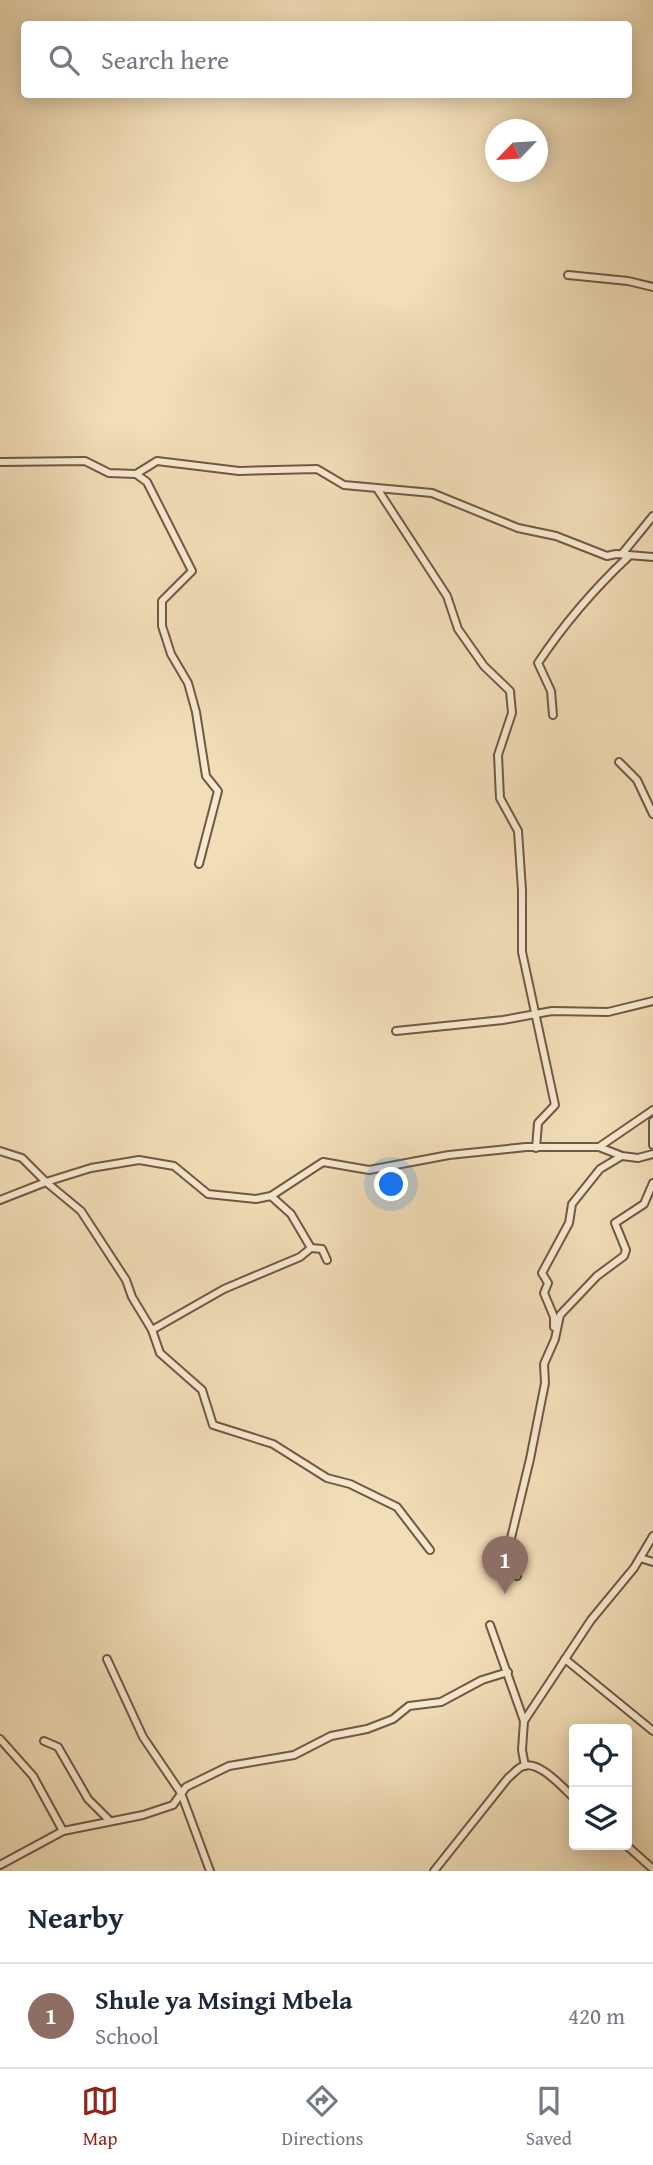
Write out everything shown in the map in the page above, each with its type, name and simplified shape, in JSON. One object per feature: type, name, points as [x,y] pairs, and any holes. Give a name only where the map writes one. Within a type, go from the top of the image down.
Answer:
[{"type":"street","points":[[568,275],[628,281],[653,287]]},
{"type":"street","points":[[0,462],[85,461],[109,472],[136,474],[147,482],[192,572],[162,601],[162,626],[171,654],[188,683],[206,776],[218,790],[198,864]]},
{"type":"street","points":[[136,474],[157,461],[239,471],[317,469],[345,485],[432,492],[518,528],[556,536],[607,556],[653,558]]},
{"type":"street","points":[[378,489],[447,596],[458,629],[484,666],[510,691],[512,713],[498,755],[500,798],[518,831],[522,952],[555,1105],[538,1123],[536,1148]]},
{"type":"street","points":[[553,715],[551,691],[538,663],[565,624],[593,596],[597,585],[625,555],[653,516]]},
{"type":"street","points":[[619,762],[637,780],[653,814]]},
{"type":"street","points":[[396,1031],[503,1020],[536,1013],[608,1012],[653,1001]]},
{"type":"street","points":[[599,1147],[653,1110]]},
{"type":"street","points":[[653,1121],[653,1145]]},
{"type":"street","points":[[0,1200],[91,1168],[139,1160],[174,1166],[202,1191],[214,1196],[271,1196],[323,1162],[369,1170],[449,1155],[536,1148],[599,1147],[622,1156],[638,1158],[653,1154]]},
{"type":"street","points":[[0,1151],[22,1158],[81,1211],[126,1280],[132,1297],[152,1330],[160,1353],[202,1390],[213,1425],[273,1444],[327,1478],[350,1485],[397,1507],[430,1550]]},
{"type":"street","points":[[555,1339],[554,1317],[544,1293],[548,1283],[542,1273],[569,1223],[572,1204],[600,1169],[622,1156]]},
{"type":"street","points":[[517,1576],[510,1552],[511,1538],[545,1383],[544,1364],[565,1307],[624,1256],[626,1251],[615,1223],[644,1204],[653,1183]]},
{"type":"street","points":[[271,1196],[291,1214],[311,1248]]},
{"type":"street","points":[[152,1330],[224,1289],[300,1257],[311,1248],[322,1249],[327,1260]]},
{"type":"street","points":[[524,1721],[653,1536]]},
{"type":"street","points":[[640,1558],[653,1562]]},
{"type":"street","points":[[491,1625],[524,1721],[522,1750],[525,1766]]},
{"type":"street","points":[[107,1660],[143,1737],[181,1793],[210,1871]]},
{"type":"street","points":[[565,1660],[653,1731]]},
{"type":"street","points":[[0,1865],[63,1831],[173,1805],[181,1793],[229,1766],[293,1755],[331,1736],[367,1729],[393,1719],[409,1706],[441,1702],[482,1680],[508,1672]]},
{"type":"street","points":[[0,1739],[33,1776],[63,1831]]},
{"type":"street","points":[[44,1741],[58,1747],[88,1799],[110,1821]]},
{"type":"street","points":[[434,1871],[508,1778],[525,1766],[540,1769],[569,1794]]},
{"type":"street","points":[[632,1850],[653,1869]]},
{"type":"place","name":"Shule ya Msingi Mbela","points":[[505,1594]]}]
